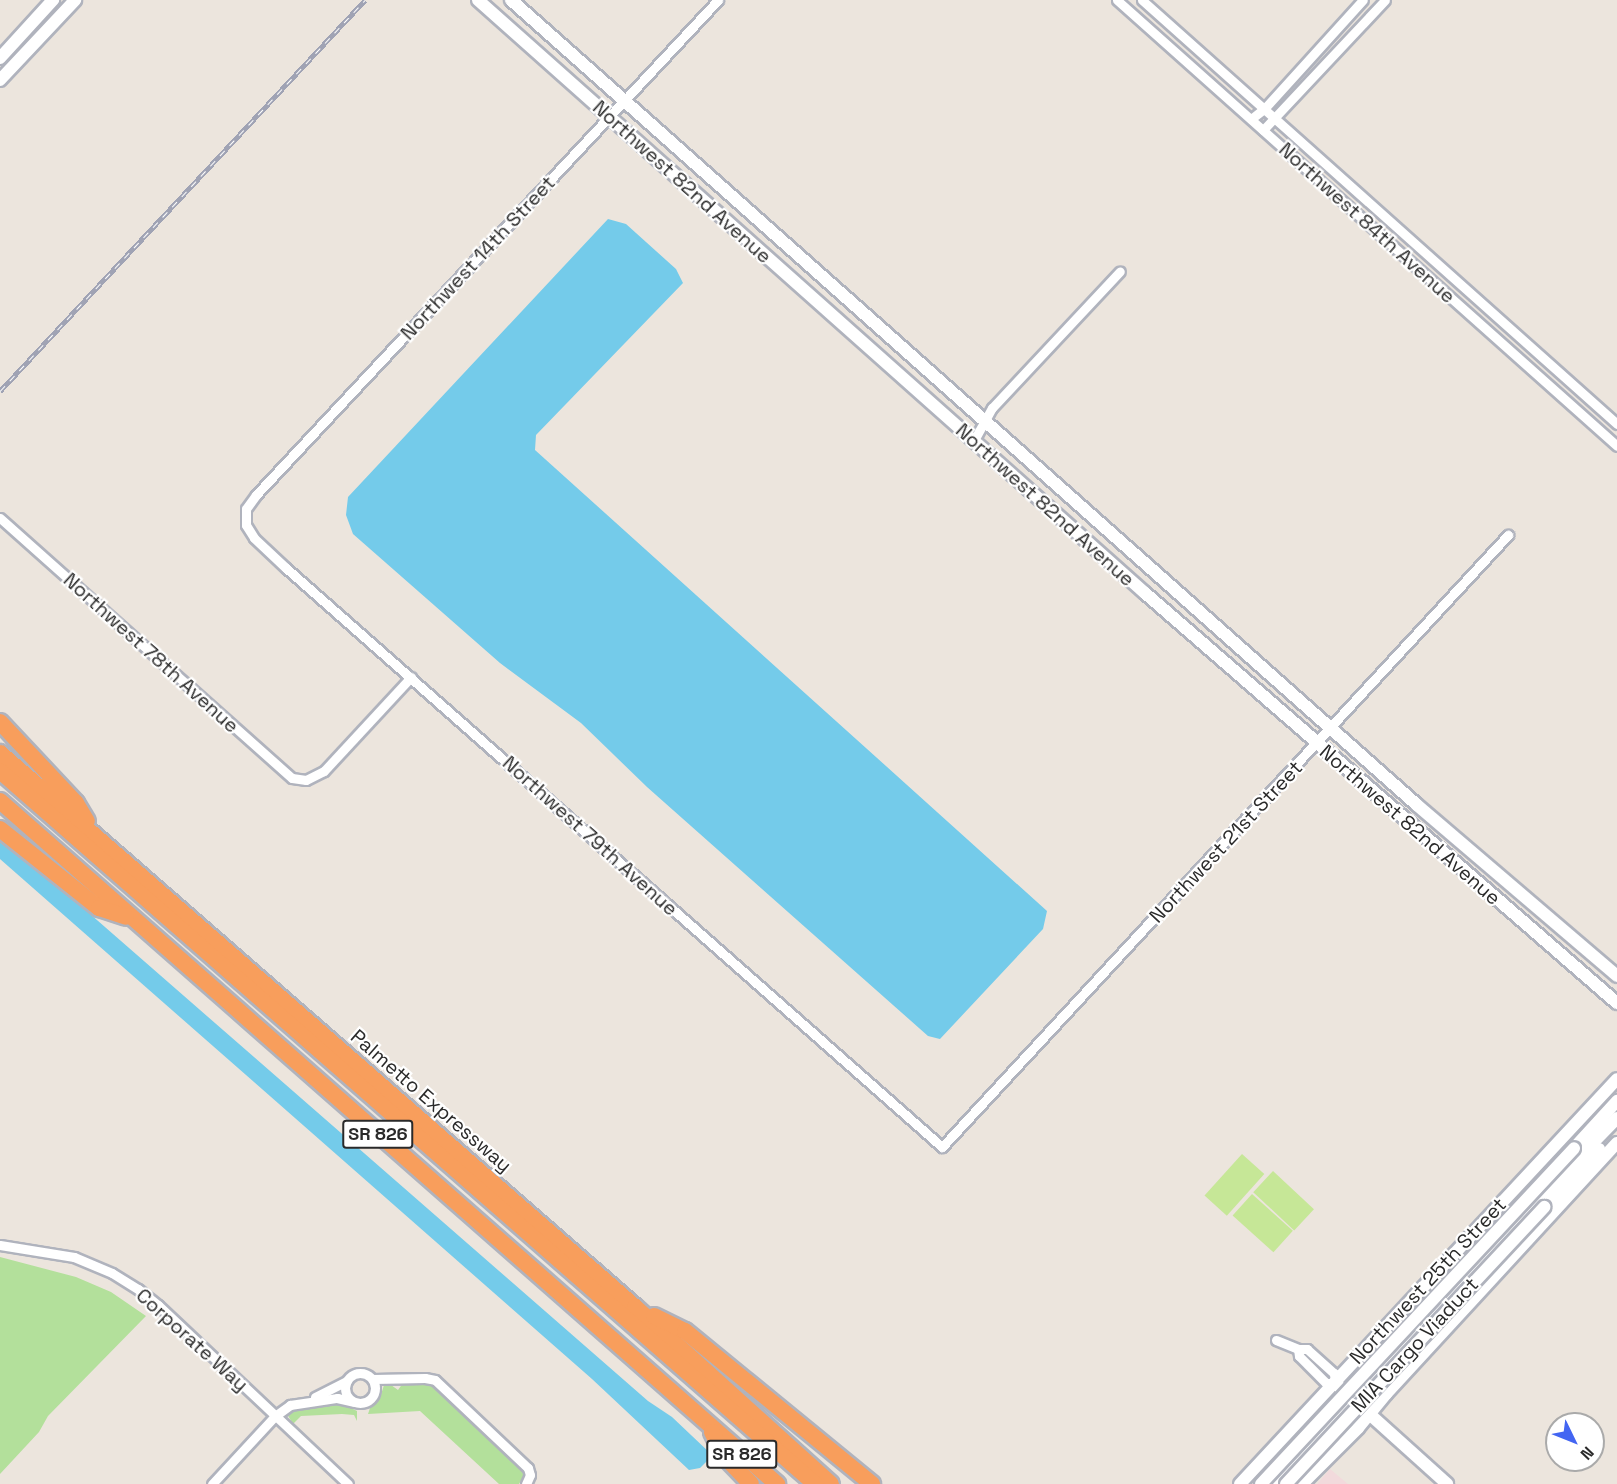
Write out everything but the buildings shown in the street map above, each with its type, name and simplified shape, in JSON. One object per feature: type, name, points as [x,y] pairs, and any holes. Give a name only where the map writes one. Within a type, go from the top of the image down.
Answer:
[{"type":"highway","points":[[0,722],[76,803],[97,837]]},
{"type":"highway","name":"Palmetto Expressway","points":[[0,753],[635,1307],[831,1484]]},
{"type":"highway","points":[[0,771],[815,1484]]},
{"type":"highway","points":[[0,782],[801,1484]]},
{"type":"highway","name":"SR 826","points":[[0,801],[777,1484]]},
{"type":"highway","points":[[0,829],[99,908],[135,920]]},
{"type":"highway","points":[[635,1307],[685,1331],[872,1484]]},
{"type":"highway","points":[[707,1423],[724,1457],[751,1484]]},
{"type":"street","points":[[0,58],[53,0]]},
{"type":"street","points":[[0,80],[75,0]]},
{"type":"street","name":"Northwest 82nd Avenue","points":[[478,0],[973,442],[1316,744],[1617,1003]]},
{"type":"street","name":"Northwest 82nd Avenue","points":[[512,0],[1330,728],[1617,976]]},
{"type":"street","name":"Northwest 14th Street","points":[[245,520],[246,509],[256,495],[718,0]]},
{"type":"street","name":"Northwest 84th Avenue","points":[[1117,0],[1617,446]]},
{"type":"street","name":"Northwest 84th Avenue","points":[[1142,0],[1617,424]]},
{"type":"street","points":[[1251,119],[1264,109],[1363,0]]},
{"type":"street","points":[[1263,130],[1385,0]]},
{"type":"street","points":[[973,442],[992,408],[1120,271]]},
{"type":"street","name":"Northwest 78th Avenue","points":[[0,518],[292,778],[306,780],[324,771],[411,678]]},
{"type":"street","name":"Northwest 79th Avenue","points":[[245,520],[258,542],[942,1147]]},
{"type":"street","name":"Northwest 21st Street","points":[[942,1147],[1508,535]]},
{"type":"street","points":[[1497,899],[1510,885]]},
{"type":"street","name":"Northwest 25th Street","points":[[1240,1484],[1617,1079]]},
{"type":"street","name":"MIA Cargo Viaduct","points":[[1262,1484],[1617,1101]]},
{"type":"street","points":[[1275,1484],[1529,1208],[1617,1118]]},
{"type":"street","name":"MIA Cargo Viaduct","points":[[1286,1484],[1617,1130]]},
{"type":"street","points":[[1302,1484],[1617,1143]]},
{"type":"street","points":[[1578,1171],[1588,1150]]},
{"type":"street","name":"Corporate Way","points":[[0,1245],[74,1257],[128,1282],[166,1312],[348,1484]]},
{"type":"street","points":[[1276,1340],[1298,1349],[1307,1349],[1334,1373],[1335,1383],[1447,1484]]},
{"type":"street","points":[[305,1401],[359,1373],[373,1380],[424,1378],[435,1380],[528,1468],[530,1475],[526,1484]]},
{"type":"street","points":[[212,1484],[275,1416],[290,1405],[305,1401],[343,1398],[361,1403],[370,1399],[375,1390],[373,1380]]},
{"type":"street","points":[[347,1381],[346,1393],[354,1402]]},
{"type":"shaded area","points":[[1330,1469],[1348,1484],[1317,1484]]},
{"type":"green space","points":[[1242,1154],[1264,1174],[1227,1216],[1205,1196]]},
{"type":"green space","points":[[1273,1171],[1314,1209],[1294,1230],[1253,1192]]},
{"type":"green space","points":[[1252,1194],[1293,1231],[1273,1252],[1233,1216]]},
{"type":"green space","points":[[0,1257],[76,1277],[111,1292],[146,1316],[48,1416],[39,1432],[0,1474]]},
{"type":"green space","points":[[427,1382],[436,1387],[524,1469],[525,1473],[519,1484],[499,1484],[420,1411],[368,1414],[370,1408],[380,1398],[384,1385],[391,1385],[398,1390],[403,1383]]},
{"type":"green space","points":[[337,1401],[357,1411],[357,1421],[354,1415],[342,1414],[301,1416],[293,1424],[287,1414],[294,1409]]},
{"type":"water","points":[[608,219],[626,224],[676,269],[683,283],[536,435],[535,450],[1047,911],[1043,929],[940,1039],[928,1036],[647,787],[581,723],[500,663],[353,534],[346,515],[348,497]]},
{"type":"water","points":[[0,842],[58,886],[648,1401],[672,1417],[710,1453],[707,1461],[700,1468],[689,1470],[592,1379],[0,859]]},
{"type":"railway","points":[[0,391],[365,0]]}]
